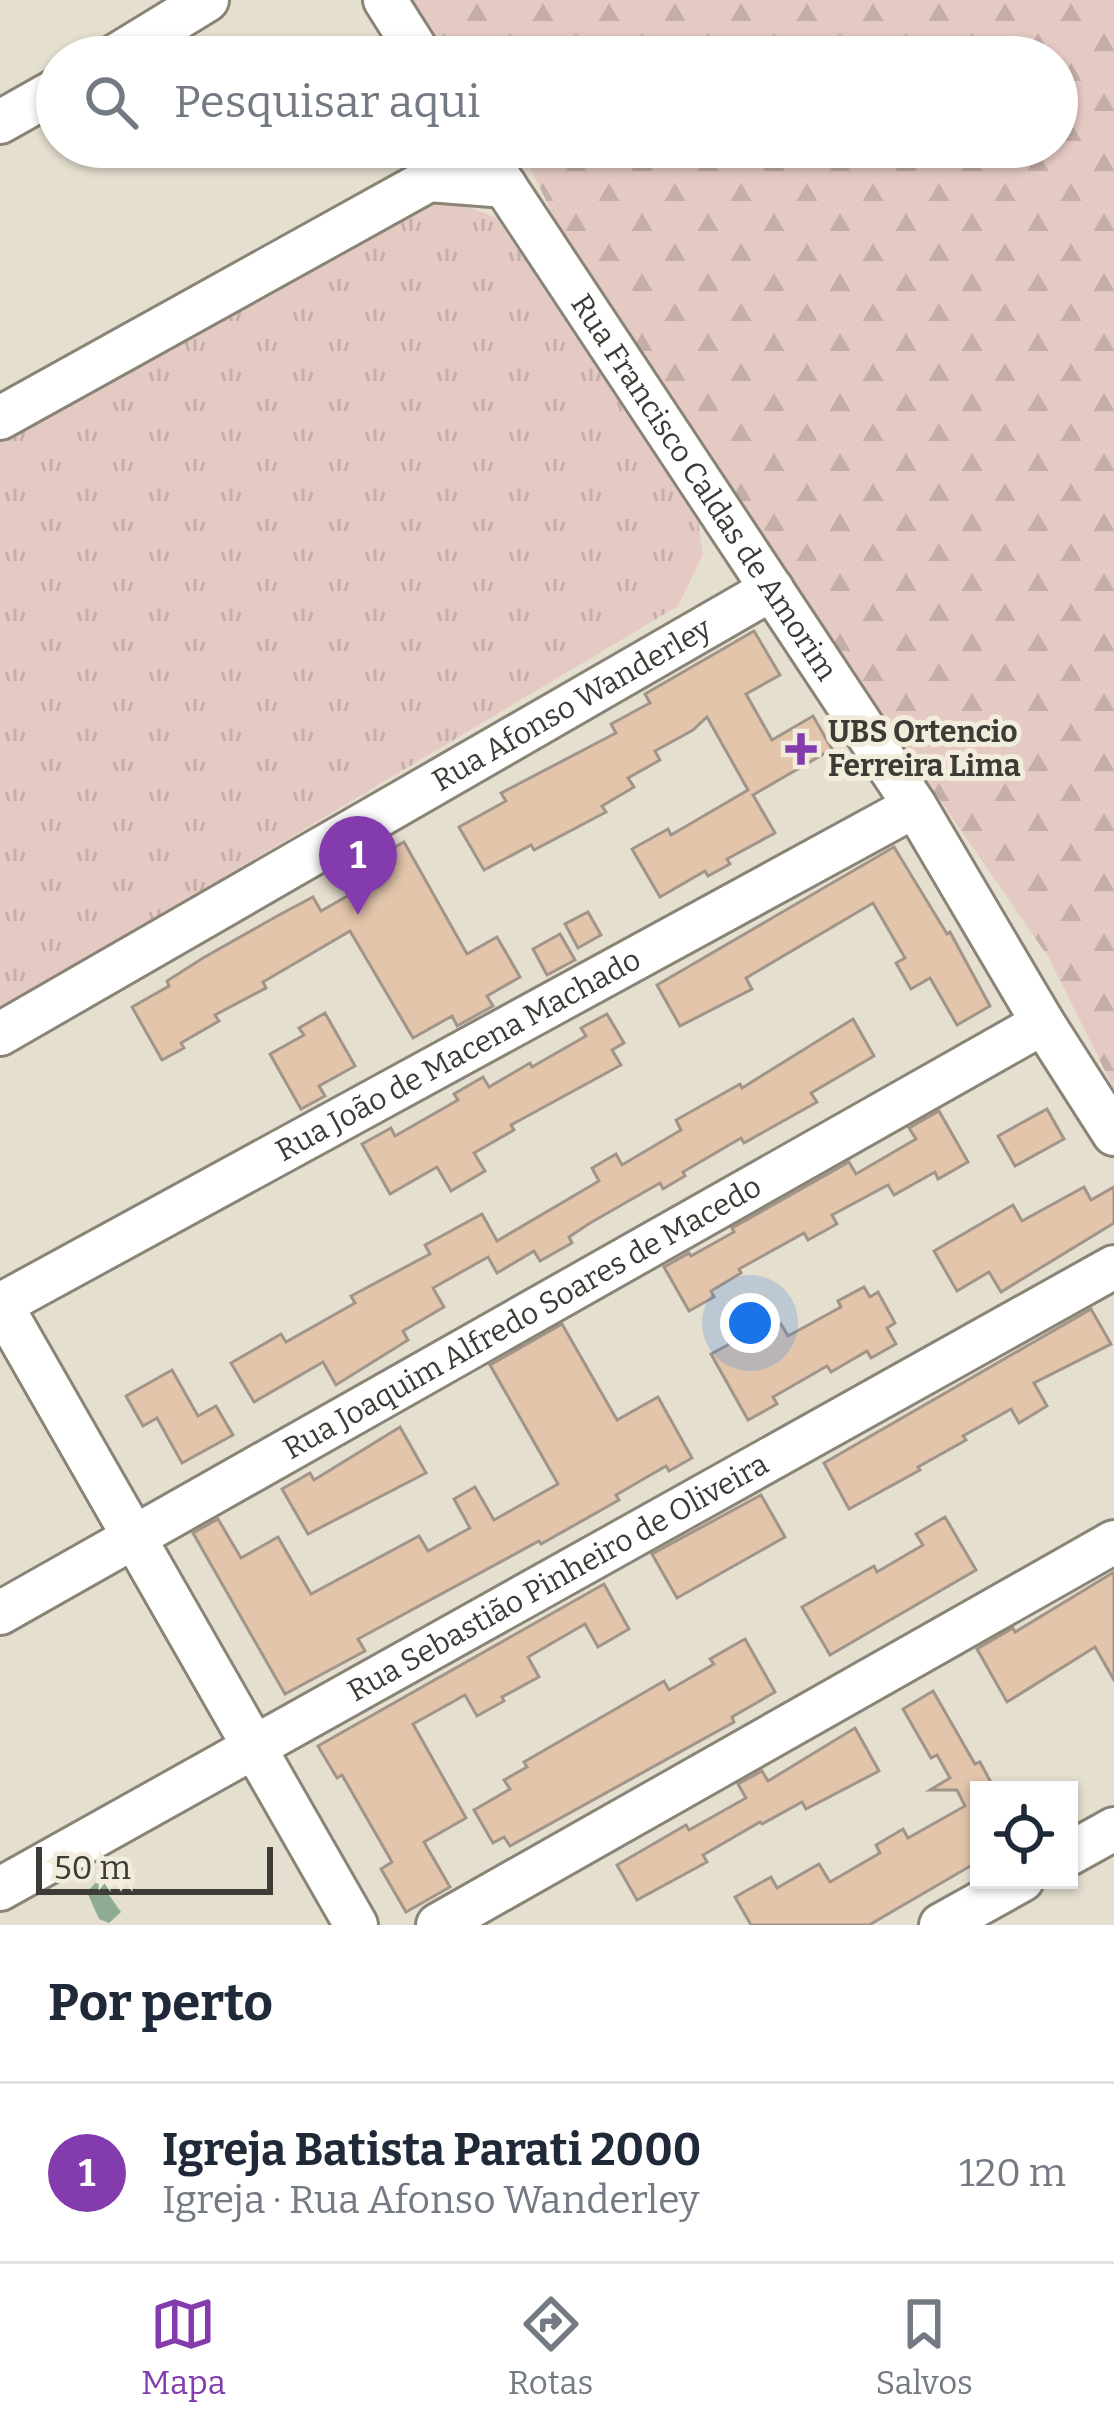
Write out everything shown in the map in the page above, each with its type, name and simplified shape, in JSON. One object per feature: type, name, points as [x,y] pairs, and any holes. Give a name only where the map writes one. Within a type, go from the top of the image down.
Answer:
[{"type":"street","points":[[148,36],[207,0]]},
{"type":"street","points":[[386,0],[409,36]]},
{"type":"street","points":[[0,122],[36,102]]},
{"type":"street","points":[[0,418],[429,168]]},
{"type":"street","points":[[453,168],[505,186]]},
{"type":"street","name":"Rua Francisco Caldas de Amorim","points":[[493,168],[915,806],[1114,1134]]},
{"type":"street","name":"Rua Afonso Wanderley","points":[[0,1034],[772,589]]},
{"type":"street","name":"Rua João de Macena Machado","points":[[0,1304],[915,806]]},
{"type":"street","name":"Rua Joaquim Alfredo Soares de Macedo","points":[[0,1612],[1043,1023]]},
{"type":"street","name":"Rua Sebastião Pinheiro de Oliveira","points":[[0,1889],[1114,1268]]},
{"type":"street","points":[[0,1304],[356,1925]]},
{"type":"street","points":[[438,1925],[1114,1542]]},
{"type":"street","points":[[1078,1849],[1114,1829]]},
{"type":"street","points":[[941,1925],[1006,1889]]},
{"type":"green space","points":[[411,0],[1114,0],[1114,1089],[1049,958],[753,529],[566,242],[530,168],[1078,168],[1078,36],[432,36]]},
{"type":"green space","points":[[428,202],[455,202],[497,218],[698,522],[703,554],[678,606],[0,1011],[0,434]]},
{"type":"shaded area","points":[[101,1877],[109,1882],[109,1895],[121,1912],[109,1923],[99,1919],[87,1892]]},
{"type":"building","points":[[754,631],[780,675],[746,694],[772,740],[813,716],[832,749],[753,795],[775,833],[727,859],[730,864],[708,876],[705,871],[660,897],[632,849],[668,829],[671,835],[748,790],[707,717],[655,751],[660,760],[628,778],[634,787],[602,806],[606,812],[484,870],[459,827],[506,801],[501,793],[616,733],[611,724],[650,703],[645,694]]},
{"type":"building","points":[[404,842],[467,954],[497,937],[520,977],[487,996],[493,1006],[457,1026],[452,1016],[413,1038],[350,931],[263,982],[266,988],[215,1015],[219,1021],[162,1060],[132,1007],[169,986],[167,981],[203,958],[313,897],[321,911],[379,878],[369,861]]},
{"type":"building","points":[[894,847],[947,934],[950,932],[990,1006],[957,1025],[930,978],[911,989],[896,963],[905,958],[873,903],[746,978],[752,989],[680,1026],[657,985]]},
{"type":"building","points":[[588,912],[601,935],[578,948],[565,924]]},
{"type":"building","points":[[560,934],[575,960],[547,975],[533,949]]},
{"type":"building","points":[[325,1013],[355,1066],[319,1086],[325,1096],[301,1109],[270,1054],[304,1035],[299,1028]]},
{"type":"building","points":[[607,1014],[624,1043],[612,1050],[621,1065],[511,1125],[514,1130],[474,1153],[485,1171],[451,1191],[437,1167],[390,1194],[362,1144],[391,1128],[395,1136],[458,1100],[454,1094],[483,1077],[489,1087],[530,1063],[532,1067],[586,1036],[581,1028]]},
{"type":"building","points":[[853,1019],[874,1056],[811,1093],[817,1102],[744,1143],[741,1138],[663,1189],[660,1183],[590,1223],[569,1237],[572,1243],[540,1261],[534,1251],[497,1273],[488,1257],[433,1288],[444,1307],[403,1331],[408,1340],[336,1385],[323,1362],[254,1402],[231,1363],[281,1334],[286,1342],[355,1303],[351,1296],[430,1254],[425,1245],[482,1214],[497,1241],[599,1181],[592,1168],[616,1154],[622,1165],[681,1130],[676,1120],[740,1084],[742,1088]]},
{"type":"building","points":[[1047,1109],[1064,1139],[1015,1166],[998,1136]]},
{"type":"building","points":[[939,1111],[968,1162],[938,1179],[935,1172],[894,1195],[888,1185],[832,1215],[837,1224],[808,1240],[804,1233],[739,1269],[741,1273],[711,1291],[714,1297],[689,1311],[664,1267],[734,1232],[732,1228],[849,1162],[856,1174],[916,1139],[909,1128]]},
{"type":"building","points":[[1084,1187],[1091,1200],[1114,1187],[1114,1223],[1001,1292],[989,1272],[957,1291],[934,1251],[1013,1205],[1022,1221]]},
{"type":"building","points":[[864,1287],[870,1297],[878,1292],[895,1323],[887,1328],[896,1344],[871,1358],[867,1351],[831,1372],[827,1366],[773,1397],[777,1404],[748,1420],[711,1354],[739,1339],[743,1346],[781,1324],[788,1336],[841,1307],[838,1301]]},
{"type":"building","points":[[1091,1309],[1111,1344],[1034,1383],[1047,1406],[1019,1423],[1011,1409],[963,1436],[966,1440],[918,1467],[920,1470],[849,1509],[824,1463]]},
{"type":"building","points":[[562,1324],[617,1420],[658,1397],[692,1458],[669,1471],[666,1466],[616,1495],[619,1500],[541,1544],[358,1639],[365,1651],[285,1694],[193,1533],[218,1519],[241,1558],[278,1537],[311,1594],[419,1536],[428,1551],[470,1528],[454,1499],[475,1487],[494,1520],[558,1484],[490,1365]]},
{"type":"building","points":[[172,1370],[198,1416],[216,1406],[233,1435],[182,1463],[157,1418],[143,1426],[126,1396]]},
{"type":"building","points":[[400,1427],[426,1473],[308,1534],[282,1489],[310,1473],[314,1480]]},
{"type":"building","points":[[761,1495],[785,1537],[677,1598],[652,1554]]},
{"type":"building","points":[[945,1517],[976,1570],[830,1655],[802,1607],[874,1566],[877,1572],[923,1545],[916,1534]]},
{"type":"building","points":[[1114,1572],[1114,1680],[1095,1647],[1007,1702],[977,1649],[1013,1628],[1015,1632]]},
{"type":"building","points":[[604,1584],[629,1629],[598,1647],[585,1624],[528,1657],[539,1677],[502,1697],[504,1701],[477,1716],[465,1695],[413,1724],[466,1818],[424,1842],[450,1887],[406,1912],[381,1869],[392,1862],[342,1775],[337,1778],[318,1746]]},
{"type":"building","points":[[745,1639],[775,1692],[732,1717],[734,1722],[510,1846],[504,1837],[493,1843],[474,1810],[510,1789],[504,1780],[527,1767],[524,1762],[664,1681],[669,1690]]},
{"type":"building","points":[[933,1691],[975,1764],[980,1762],[990,1781],[970,1781],[970,1866],[869,1925],[751,1925],[735,1897],[771,1877],[777,1888],[819,1864],[830,1882],[880,1853],[876,1845],[903,1829],[908,1838],[965,1806],[957,1790],[930,1790],[950,1778],[937,1755],[931,1758],[903,1709]]},
{"type":"building","points":[[855,1728],[879,1771],[806,1809],[802,1802],[760,1822],[703,1855],[707,1862],[637,1900],[617,1865],[686,1825],[689,1830],[746,1798],[738,1784],[762,1771],[768,1781]]},
{"type":"place","name":"UBS Ortencio Ferreira Lima","points":[[801,749]]},
{"type":"place","name":"Igreja Batista Parati 2000","points":[[358,915]]}]
